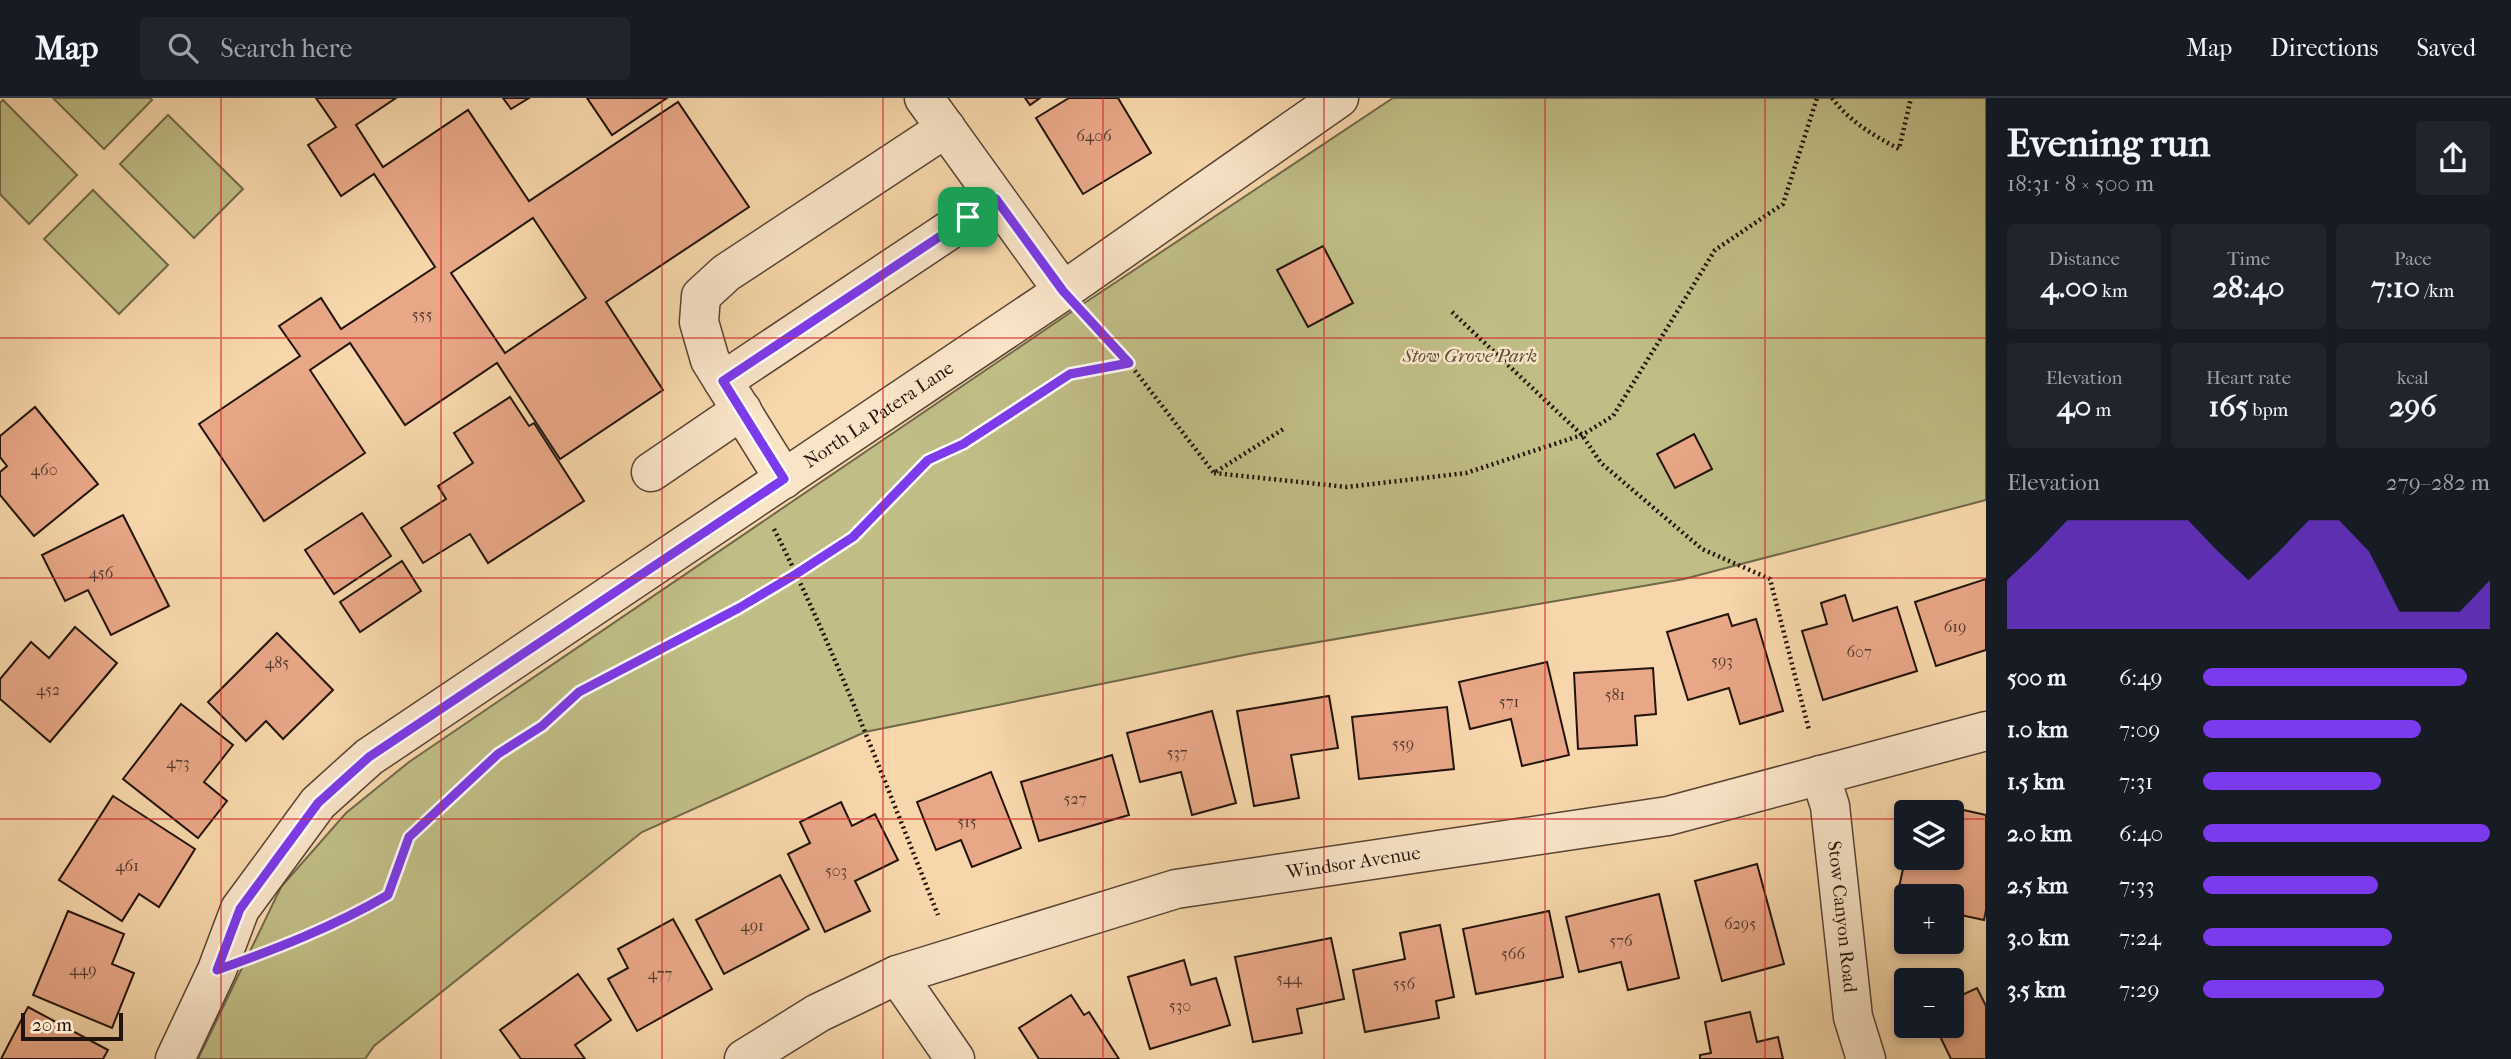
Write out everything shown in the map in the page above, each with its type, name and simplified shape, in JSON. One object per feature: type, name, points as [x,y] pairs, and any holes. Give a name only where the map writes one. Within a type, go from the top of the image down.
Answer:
[{"type":"street","name":"North La Patera Lane","points":[[175,1059],[217,970],[240,909],[318,803],[369,757],[1063,291],[1339,98]]},
{"type":"street","points":[[771,488],[732,396],[710,360],[699,322],[701,296],[726,273],[935,113],[1063,291]]},
{"type":"street","points":[[651,472],[732,396],[996,199]]},
{"type":"street","name":"Windsor Avenue","points":[[744,1059],[818,1013],[897,975],[1175,889],[1668,816],[1986,731]]},
{"type":"street","name":"Stow Canyon Road","points":[[1820,775],[1830,807],[1853,1017],[1866,1059]]},
{"type":"street","points":[[897,975],[954,1059]]},
{"type":"path","points":[[1063,291],[1129,363],[1214,473],[1347,487],[1465,473],[1582,435],[1613,416],[1715,250],[1783,204],[1817,98]]},
{"type":"path","points":[[1832,98],[1843,113],[1871,134],[1899,149],[1911,98]]},
{"type":"path","points":[[1452,312],[1582,435],[1601,463],[1702,549],[1770,579],[1809,730]]},
{"type":"path","points":[[217,970],[288,945],[346,919],[388,895],[409,837],[498,754],[542,726],[579,692],[739,608],[796,574],[853,537],[928,460],[963,444],[1070,374],[1129,363]]},
{"type":"path","points":[[1214,473],[1285,428]]},
{"type":"path","points":[[771,488],[796,574],[865,733],[938,915]]},
{"type":"green space","points":[[53,98],[150,98],[152,100],[104,149]]},
{"type":"green space","name":"Stow Grove Park","points":[[1393,98],[1986,98],[1986,500],[1684,579],[1249,654],[865,732],[642,832],[374,1046],[365,1059],[198,1059],[281,887],[346,813],[409,762],[1077,308]]},
{"type":"green space","points":[[3,100],[77,175],[29,224],[0,194],[0,103]]},
{"type":"green space","points":[[168,115],[243,189],[194,238],[120,164]]},
{"type":"green space","points":[[93,190],[168,265],[119,314],[44,239]]},
{"type":"building","points":[[316,98],[396,98],[356,125],[383,167],[468,110],[529,201],[678,102],[749,207],[606,302],[663,390],[560,459],[497,363],[405,425],[350,343],[310,370],[365,453],[264,521],[199,424],[300,356],[279,326],[321,298],[341,329],[435,267],[374,174],[341,196],[308,145],[336,127]],"holes":[[[533,218],[586,298],[505,353],[451,273]]]},
{"type":"building","points":[[503,98],[529,98],[511,109]]},
{"type":"building","points":[[587,98],[667,98],[612,135]]},
{"type":"building","points":[[1025,98],[1040,98],[1030,105]]},
{"type":"building","points":[[1069,98],[1118,98],[1151,153],[1083,194],[1036,118]]},
{"type":"building","points":[[1323,246],[1353,303],[1308,327],[1277,270]]},
{"type":"building","points":[[510,397],[529,426],[534,423],[584,501],[488,563],[470,534],[423,563],[401,528],[446,499],[438,486],[473,463],[454,433]]},
{"type":"building","points":[[35,407],[98,484],[34,536],[0,495],[0,472],[7,466],[0,457],[0,436]]},
{"type":"building","points":[[1694,434],[1712,469],[1675,488],[1657,454]]},
{"type":"building","points":[[362,513],[391,556],[334,594],[305,550]]},
{"type":"building","points":[[123,515],[169,606],[111,635],[88,590],[65,601],[42,555]]},
{"type":"building","points":[[402,561],[421,591],[360,632],[340,602]]},
{"type":"building","points":[[1986,579],[1986,650],[1936,666],[1915,602]]},
{"type":"building","points":[[1845,595],[1853,621],[1897,607],[1917,671],[1823,700],[1802,631],[1827,624],[1821,603]]},
{"type":"building","points":[[1728,614],[1732,626],[1756,619],[1783,711],[1740,724],[1729,688],[1688,700],[1667,632]]},
{"type":"building","points":[[75,627],[117,663],[50,742],[0,699],[0,679],[31,642],[49,658]]},
{"type":"building","points":[[277,633],[333,690],[283,739],[266,721],[246,741],[208,702]]},
{"type":"building","points":[[1547,662],[1569,755],[1522,766],[1511,719],[1470,729],[1459,682]]},
{"type":"building","points":[[1653,668],[1656,714],[1635,716],[1637,745],[1578,749],[1574,673]]},
{"type":"building","points":[[1329,696],[1338,748],[1291,755],[1299,798],[1254,806],[1237,711]]},
{"type":"building","points":[[181,704],[233,745],[204,782],[227,801],[198,838],[123,779]]},
{"type":"building","points":[[1447,707],[1454,769],[1359,779],[1352,717]]},
{"type":"building","points":[[1212,711],[1236,803],[1192,815],[1181,772],[1140,782],[1127,733]]},
{"type":"building","points":[[1112,755],[1129,815],[1039,841],[1021,782]]},
{"type":"building","points":[[991,772],[1021,848],[972,867],[961,840],[936,850],[917,802]]},
{"type":"building","points":[[113,796],[195,849],[159,907],[139,894],[122,921],[59,880]]},
{"type":"building","points":[[841,802],[852,826],[875,814],[898,860],[855,881],[870,911],[825,932],[788,854],[810,843],[800,822]]},
{"type":"building","points":[[1964,810],[1986,815],[1984,920],[1964,916],[1964,884],[1900,884],[1903,870],[1964,870]]},
{"type":"building","points":[[1757,864],[1784,964],[1722,981],[1695,881]]},
{"type":"building","points":[[780,875],[809,929],[724,974],[696,920]]},
{"type":"building","points":[[1659,894],[1679,978],[1628,990],[1621,962],[1579,972],[1566,917]]},
{"type":"building","points":[[68,911],[124,934],[112,964],[134,973],[112,1028],[33,995]]},
{"type":"building","points":[[1549,911],[1563,977],[1476,994],[1463,929]]},
{"type":"building","points":[[673,919],[712,989],[637,1031],[608,979],[628,968],[618,949]]},
{"type":"building","points":[[1440,925],[1454,997],[1436,1001],[1439,1018],[1365,1032],[1353,970],[1405,959],[1400,933]]},
{"type":"building","points":[[1331,938],[1344,999],[1297,1009],[1302,1033],[1253,1042],[1235,957]]},
{"type":"building","points":[[1184,960],[1191,985],[1216,978],[1230,1025],[1150,1049],[1128,977]]},
{"type":"building","points":[[578,974],[611,1020],[575,1045],[585,1059],[521,1059],[500,1030]]},
{"type":"building","points":[[1977,988],[1986,1006],[1986,1059],[1951,1059],[1941,1038],[1964,1038],[1964,994]]},
{"type":"building","points":[[1071,995],[1084,1015],[1089,1012],[1119,1059],[1039,1059],[1019,1028]]},
{"type":"building","points":[[28,1007],[108,1050],[103,1059],[1,1059]]},
{"type":"building","points":[[1750,1012],[1757,1042],[1778,1037],[1783,1059],[1700,1059],[1700,1055],[1711,1053],[1705,1022]]},
{"type":"route","points":[[996,199],[1063,291],[1129,363],[1070,374],[963,444],[928,460],[853,537],[796,574],[739,608],[579,692],[542,726],[498,754],[409,837],[388,895],[346,919],[288,945],[217,970],[240,909],[318,803],[369,757],[784,479],[723,381],[968,217],[996,199]]}]
